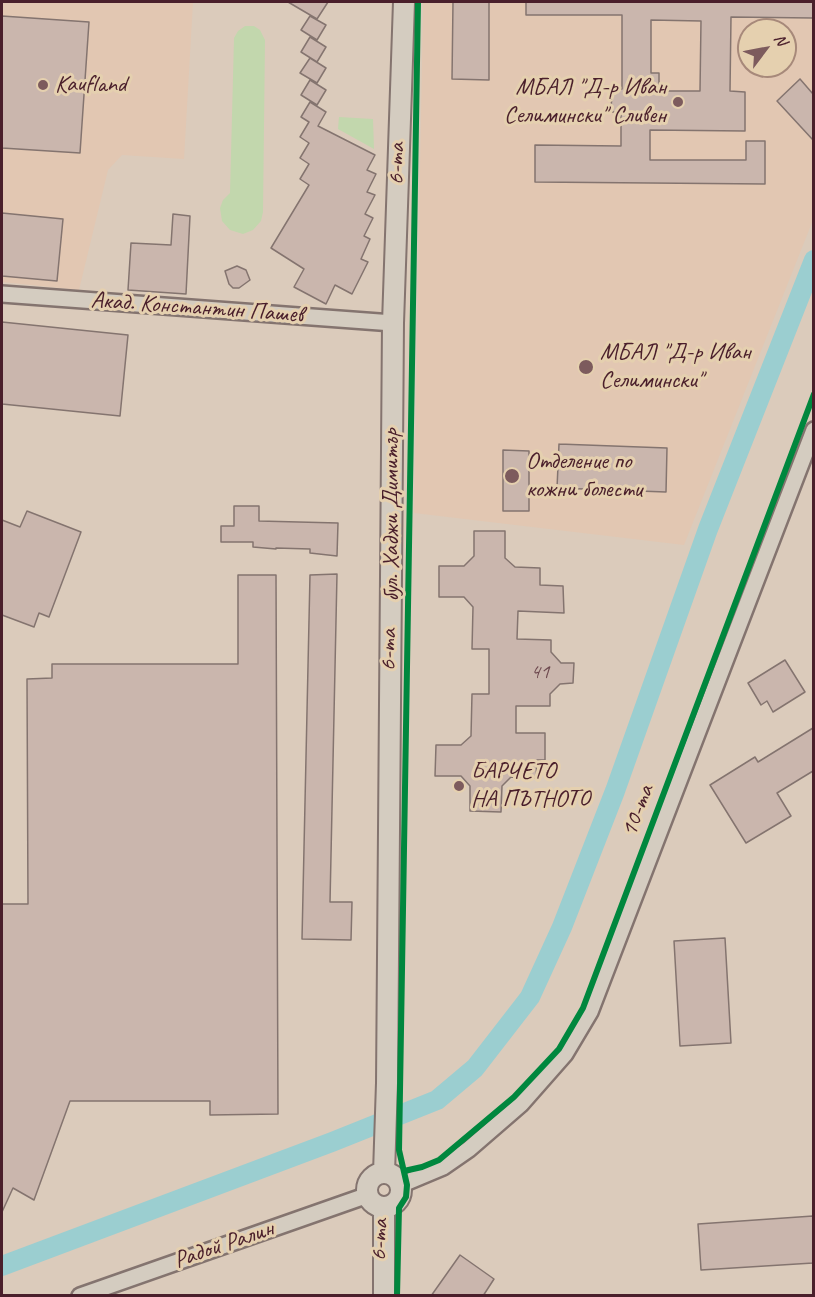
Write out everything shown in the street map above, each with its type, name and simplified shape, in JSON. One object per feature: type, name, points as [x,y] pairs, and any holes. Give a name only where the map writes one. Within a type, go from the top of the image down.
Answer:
[{"type":"street","name":"бул. Хаджи Димитър","points":[[385,1164],[393,323],[404,2]]},
{"type":"street","name":"Акад. Константин Пашев","points":[[2,294],[393,323]]},
{"type":"street","points":[[400,1185],[443,1167],[469,1149],[521,1104],[565,1054],[590,1012],[813,430]]},
{"type":"street","points":[[385,1164],[400,1185],[399,1198],[393,1205],[384,1207],[374,1204],[368,1195],[369,1182],[385,1164]]},
{"type":"street","name":"Радой Ралин","points":[[80,1296],[368,1195]]},
{"type":"street","points":[[384,1207],[384,1296]]},
{"type":"shaded area","points":[[2,2],[193,2],[184,159],[122,155],[108,170],[79,290],[2,282]]},
{"type":"shaded area","name":"МБАЛ \"Д-р Иван Селимински\"","points":[[423,2],[813,2],[813,220],[684,545],[414,513]]},
{"type":"green space","points":[[245,26],[254,26],[260,30],[265,40],[263,212],[261,221],[253,230],[243,234],[230,230],[222,221],[220,208],[223,200],[230,193],[234,38]]},
{"type":"green space","points":[[339,117],[373,119],[374,149],[338,129]]},
{"type":"building","points":[[288,2],[328,2],[317,19]]},
{"type":"building","points":[[453,2],[489,2],[489,80],[452,79]]},
{"type":"building","name":"МБАЛ \"Д-р Иван Селимински\" Сливен","points":[[526,2],[813,2],[813,18],[731,17],[730,91],[745,92],[745,131],[650,130],[650,160],[746,160],[746,141],[765,141],[765,184],[535,182],[535,145],[621,146],[621,112],[611,112],[612,89],[622,89],[622,15],[526,15]],"holes":[[[651,20],[701,21],[700,91],[659,91],[659,73],[651,73]]]},
{"type":"building","name":"Kaufland","points":[[2,16],[89,22],[80,153],[2,148]]},
{"type":"building","points":[[310,16],[326,25],[317,40],[301,30]]},
{"type":"building","points":[[310,37],[326,47],[317,62],[301,52]]},
{"type":"building","points":[[310,58],[326,68],[317,83],[300,73]]},
{"type":"building","points":[[800,79],[813,94],[813,140],[777,101]]},
{"type":"building","points":[[310,80],[326,90],[317,105],[301,95]]},
{"type":"building","points":[[310,102],[326,112],[318,126],[375,155],[367,170],[376,174],[367,192],[375,195],[365,214],[373,218],[364,236],[370,239],[361,259],[368,262],[352,294],[335,285],[326,304],[294,287],[304,269],[271,248],[309,185],[300,179],[309,164],[300,158],[309,143],[300,137],[309,122],[301,117]]},
{"type":"building","points":[[2,213],[63,219],[57,281],[2,276]]},
{"type":"building","points":[[173,214],[190,216],[186,294],[128,290],[131,243],[171,245]]},
{"type":"building","points":[[237,266],[246,270],[250,280],[239,288],[233,288],[229,284],[225,271]]},
{"type":"building","points":[[2,322],[128,335],[120,416],[2,404]]},
{"type":"building","points":[[559,444],[667,448],[666,492],[557,488]]},
{"type":"building","points":[[503,450],[529,451],[529,511],[503,511]]},
{"type":"building","points":[[234,506],[259,506],[259,521],[338,523],[337,556],[310,553],[310,549],[253,547],[253,542],[221,542],[221,526],[234,526]]},
{"type":"building","points":[[27,511],[81,532],[49,617],[39,613],[34,627],[2,615],[2,520],[20,527]]},
{"type":"building","points":[[474,531],[505,531],[505,558],[515,567],[540,568],[540,585],[563,586],[564,613],[518,611],[517,639],[551,640],[551,652],[561,663],[574,663],[573,683],[560,684],[550,694],[550,706],[516,706],[516,733],[545,733],[545,760],[537,760],[536,778],[511,777],[502,786],[501,812],[470,811],[470,786],[461,776],[435,776],[436,745],[461,745],[471,736],[472,694],[489,694],[489,649],[472,649],[473,607],[464,597],[439,597],[439,566],[464,566],[474,556]]},
{"type":"building","points":[[337,574],[330,902],[352,902],[351,940],[302,939],[310,575]]},
{"type":"building","points":[[238,575],[276,575],[278,1114],[210,1115],[210,1101],[70,1101],[34,1200],[13,1188],[2,1212],[2,904],[28,904],[27,679],[52,678],[52,664],[238,664]]},
{"type":"building","points":[[785,660],[805,692],[773,712],[767,701],[761,705],[748,683]]},
{"type":"building","points":[[813,728],[813,771],[777,793],[791,816],[746,843],[710,785],[755,757],[758,762]]},
{"type":"building","points":[[725,938],[731,1043],[680,1046],[674,941]]},
{"type":"building","points":[[813,1216],[813,1263],[701,1270],[698,1224]]},
{"type":"building","points":[[460,1255],[494,1279],[483,1296],[431,1296]]},
{"type":"waterway","points":[[2,1266],[332,1142],[437,1100],[475,1068],[530,997],[562,927],[615,791],[708,529],[814,260]]},
{"type":"cycle path","name":"6-та","points":[[397,1296],[399,1208],[406,1197],[407,1185],[399,1150],[418,2]]},
{"type":"cycle path","name":"10-та","points":[[404,1171],[439,1160],[514,1097],[559,1049],[583,1008],[814,394]]},
{"type":"place","name":"Kaufland","points":[[43,85]]},
{"type":"place","name":"МБАЛ \"Д-р Иван Селимински\" Сливен","points":[[678,102]]},
{"type":"place","name":"МБАЛ \"Д-р Иван Селимински\"","points":[[586,367]]},
{"type":"place","name":"Отделение по кожни болести","points":[[512,476]]},
{"type":"place","name":"БАРЧЕТО НА ПЪТНОТО","points":[[459,786]]}]
